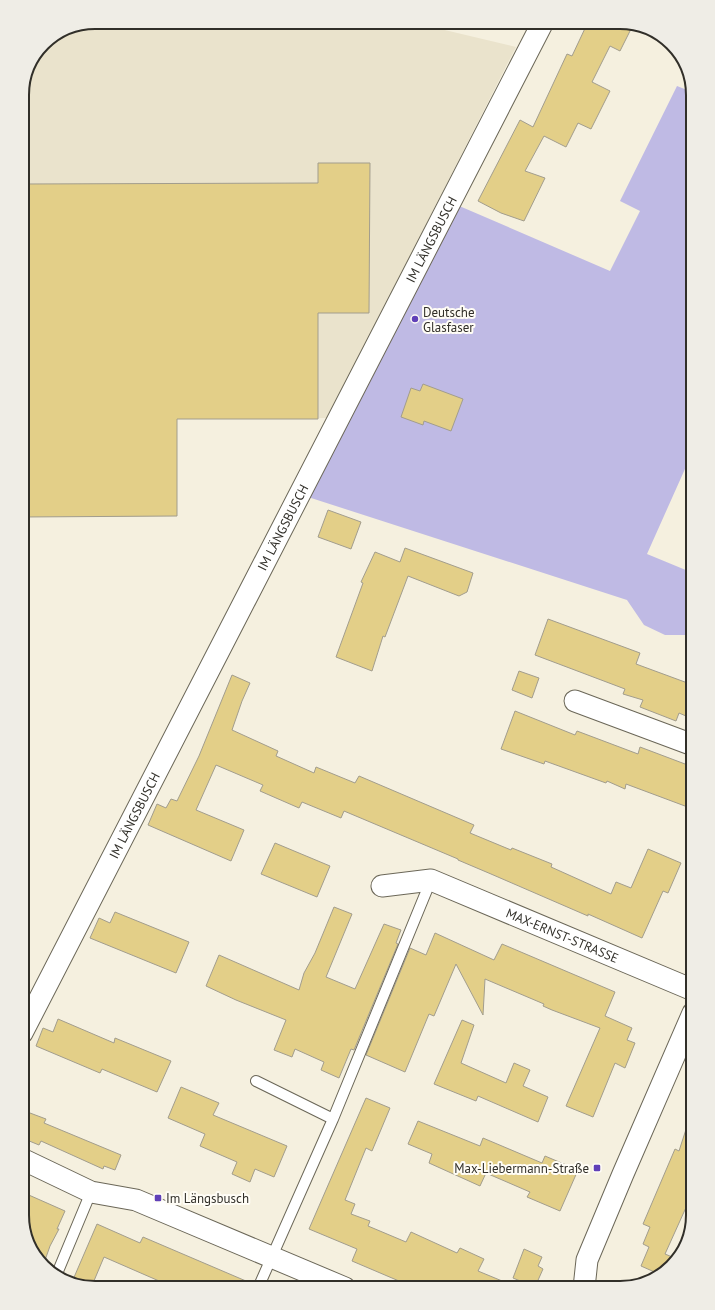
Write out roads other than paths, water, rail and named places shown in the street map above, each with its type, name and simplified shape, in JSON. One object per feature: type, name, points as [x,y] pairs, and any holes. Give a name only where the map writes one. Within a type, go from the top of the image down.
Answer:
[{"type":"street","name":"IM LÄNGSBUSCH","points":[[29,1019],[539,29]]},
{"type":"street","points":[[575,701],[686,742]]},
{"type":"street","name":"MAX-ERNST-STRASSE","points":[[382,886],[431,880],[686,987]]},
{"type":"street","points":[[585,1281],[587,1260],[686,1029]]},
{"type":"street","points":[[29,1162],[91,1192],[136,1200],[329,1281]]},
{"type":"lane","points":[[261,1281],[333,1119],[431,880]]},
{"type":"lane","points":[[256,1081],[333,1119]]},
{"type":"lane","points":[[59,1270],[91,1192]]},
{"type":"place","name":"Deutsche Glasfaser","points":[[415,319]]},
{"type":"place","name":"Max-Liebermann-Straße","points":[[597,1168]]},
{"type":"place","name":"Im Längsbusch","points":[[158,1198]]}]
